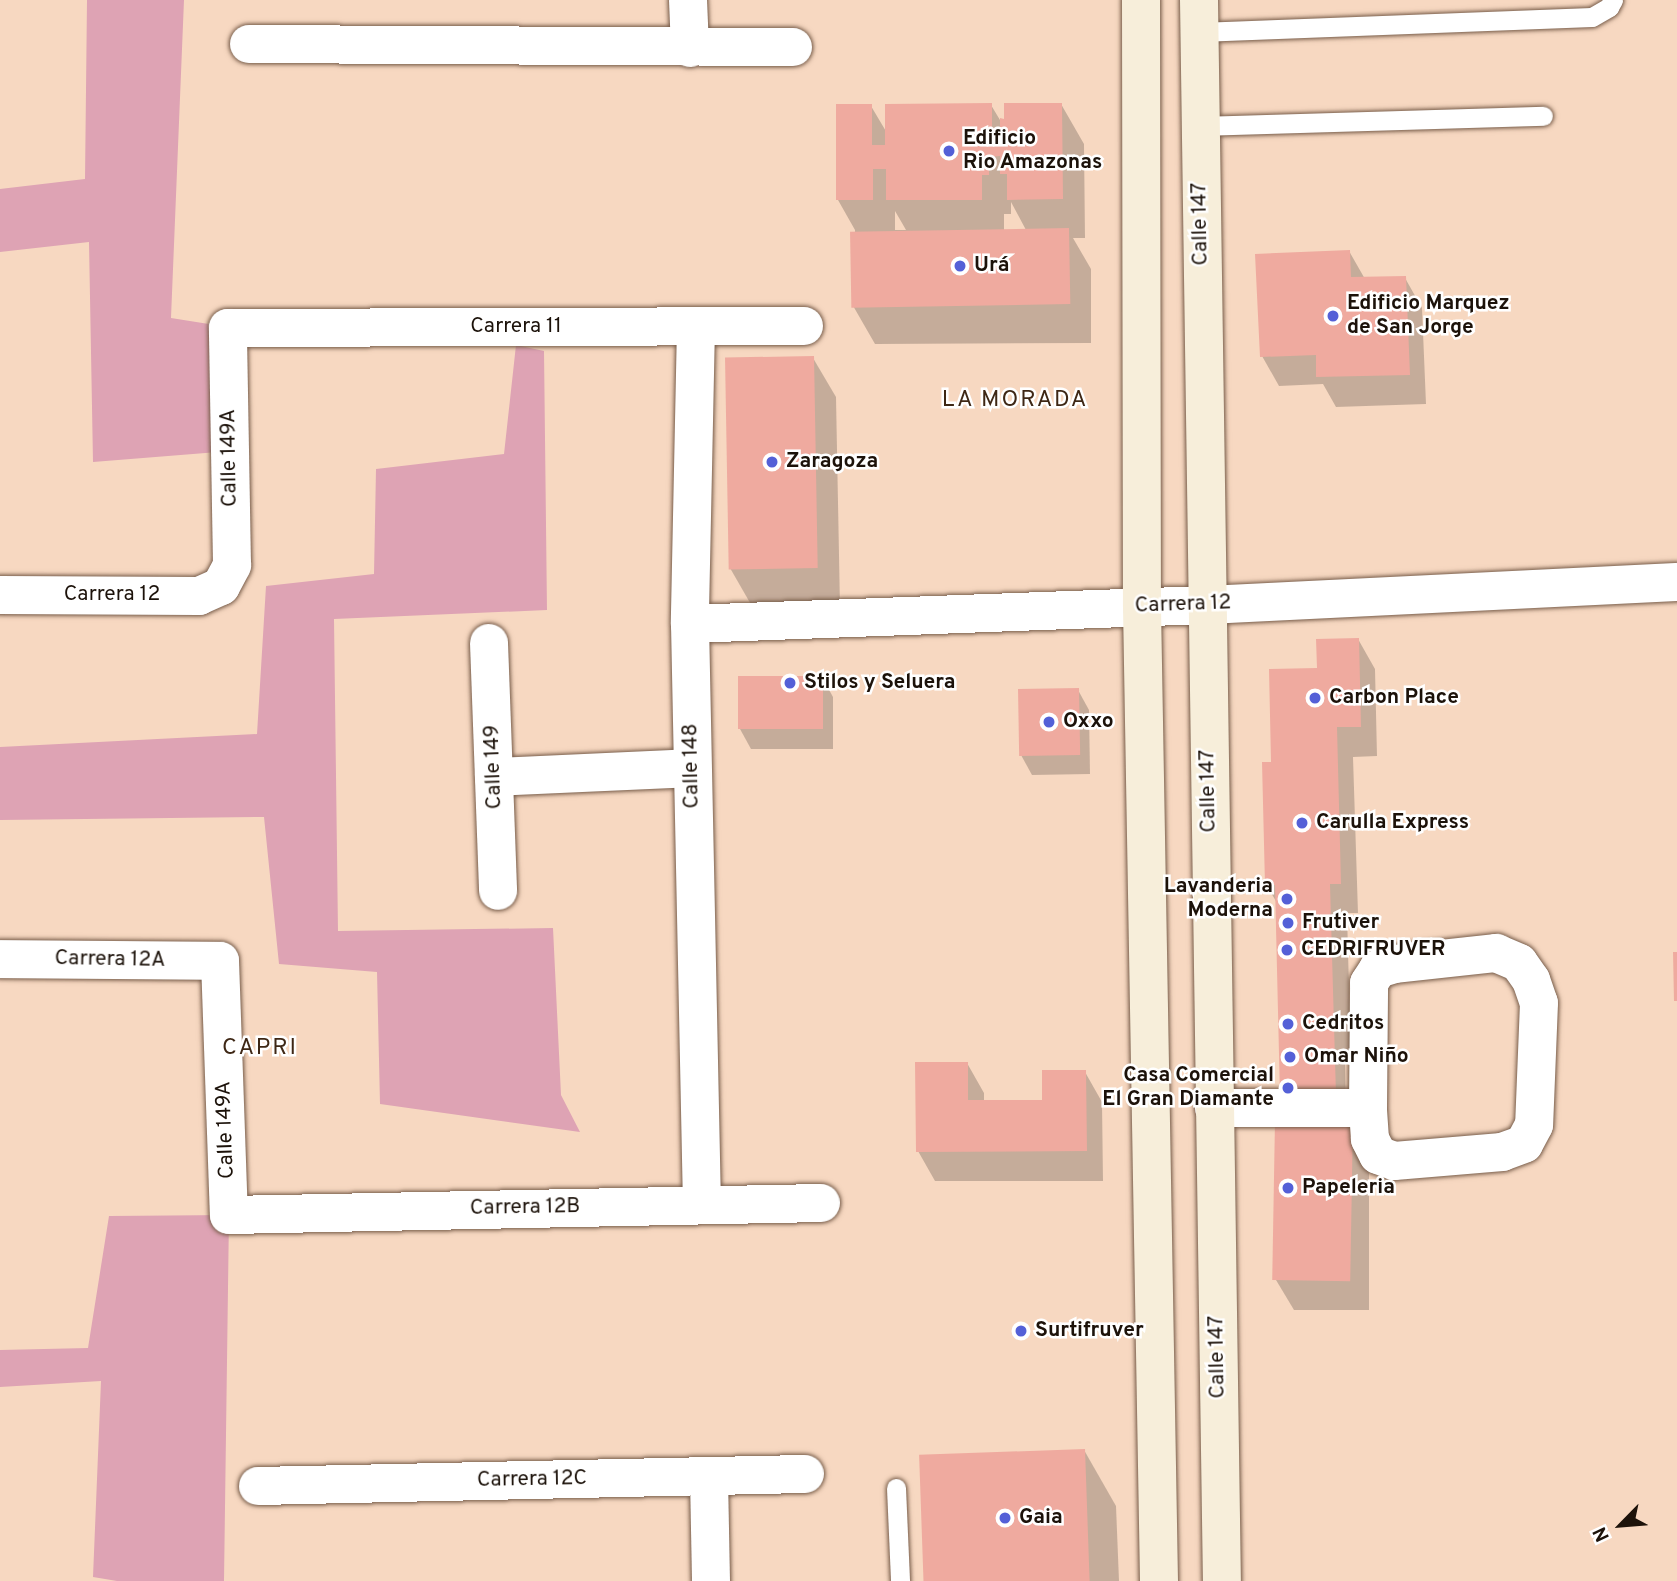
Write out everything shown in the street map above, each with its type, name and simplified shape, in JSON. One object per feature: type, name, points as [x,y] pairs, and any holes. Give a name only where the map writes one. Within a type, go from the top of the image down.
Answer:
[{"type":"main road","points":[[1141,0],[1142,607],[1159,1581]]},
{"type":"main road","name":"Calle 147","points":[[1199,16],[1222,1581]]},
{"type":"street","points":[[688,0],[690,48]]},
{"type":"street","points":[[249,44],[793,47]]},
{"type":"street","name":"Calle 148","points":[[696,326],[690,624],[702,1205]]},
{"type":"street","name":"Carrera 11","points":[[228,328],[804,326]]},
{"type":"street","name":"Calle 149A","points":[[221,586],[232,565],[228,328]]},
{"type":"street","name":"Carrera 12","points":[[690,624],[1206,605],[1677,582]]},
{"type":"street","name":"Carrera 12","points":[[0,595],[200,596],[221,586]]},
{"type":"street","name":"Calle 149","points":[[489,643],[498,891]]},
{"type":"street","points":[[494,777],[692,768]]},
{"type":"street","points":[[1496,953],[1519,962],[1531,980],[1539,1003],[1534,1125],[1524,1144],[1502,1152],[1394,1161],[1378,1155],[1370,1139],[1368,1108],[1369,983],[1378,969],[1395,964],[1496,953]]},
{"type":"street","name":"Carrera 12A","points":[[0,959],[220,961]]},
{"type":"street","name":"Calle 149A","points":[[220,961],[229,1214]]},
{"type":"street","points":[[1214,1108],[1368,1108]]},
{"type":"street","name":"Carrera 12B","points":[[229,1214],[821,1203]]},
{"type":"street","name":"Carrera 12C","points":[[258,1486],[805,1474]]},
{"type":"street","points":[[709,1477],[711,1581]]},
{"type":"lane","points":[[1199,16],[1592,17],[1609,7],[1613,0]]},
{"type":"lane","points":[[1200,127],[1543,116]]},
{"type":"lane","points":[[896,1488],[900,1581]]},
{"type":"shaded area","points":[[87,0],[184,0],[171,318],[215,325],[218,452],[93,462],[89,242],[0,252],[0,189],[85,179]]},
{"type":"shaded area","points":[[516,345],[544,351],[547,610],[334,619],[338,931],[553,928],[561,1095],[580,1132],[380,1104],[377,972],[279,964],[264,817],[0,820],[0,747],[257,734],[266,586],[374,574],[376,469],[504,454]]},
{"type":"shaded area","points":[[229,1215],[224,1581],[117,1581],[93,1577],[101,1381],[0,1387],[0,1350],[88,1348],[109,1216]]},
{"type":"building","name":"Edificio Rio Amazonas","points":[[992,103],[992,139],[1000,139],[1000,118],[1004,119],[1004,103],[1062,103],[1063,199],[1007,200],[1007,174],[1000,174],[1000,156],[989,157],[989,175],[982,175],[982,200],[886,200],[886,169],[873,169],[873,200],[836,200],[836,104],[872,104],[872,145],[885,145],[885,104]]},
{"type":"building","name":"Urá","points":[[1069,228],[1070,304],[851,308],[850,232]]},
{"type":"building","name":"Edificio Marquez de San Jorge","points":[[1350,250],[1351,277],[1406,276],[1410,375],[1316,377],[1316,355],[1260,357],[1255,254]]},
{"type":"building","name":"Zaragoza","points":[[814,356],[818,568],[729,570],[725,358]]},
{"type":"building","points":[[1359,638],[1361,727],[1337,727],[1341,884],[1330,884],[1336,1095],[1280,1096],[1275,885],[1265,885],[1262,762],[1271,762],[1269,669],[1317,668],[1316,639]]},
{"type":"building","points":[[738,676],[823,676],[823,729],[738,729]]},
{"type":"building","name":"Oxxo","points":[[1079,688],[1080,755],[1019,756],[1018,689]]},
{"type":"building","points":[[1673,952],[1677,952],[1677,1001],[1674,1001]]},
{"type":"building","points":[[915,1062],[968,1062],[968,1100],[1042,1100],[1042,1070],[1086,1070],[1087,1151],[916,1152]]},
{"type":"building","points":[[1275,1120],[1353,1121],[1350,1281],[1272,1280]]},
{"type":"building","name":"Gaia","points":[[1085,1449],[1090,1581],[924,1581],[919,1455]]},
{"type":"place","name":"Edificio Rio Amazonas","points":[[949,151]]},
{"type":"place","name":"Urá","points":[[960,266]]},
{"type":"place","name":"Edificio Marquez de San Jorge","points":[[1333,316]]},
{"type":"place","name":"Zaragoza","points":[[772,462]]},
{"type":"place","name":"Stilos y Seluera","points":[[790,683]]},
{"type":"place","name":"Carbon Place","points":[[1315,698]]},
{"type":"place","name":"Oxxo","points":[[1049,722]]},
{"type":"place","name":"Carulla Express","points":[[1302,823]]},
{"type":"place","name":"Lavanderia Moderna","points":[[1287,899]]},
{"type":"place","name":"Frutiver","points":[[1288,923]]},
{"type":"place","name":"CEDRIFRUVER","points":[[1287,950]]},
{"type":"place","name":"Cedritos","points":[[1288,1024]]},
{"type":"place","name":"Omar Niño","points":[[1290,1057]]},
{"type":"place","name":"Casa Comercial El Gran Diamante","points":[[1288,1088]]},
{"type":"place","name":"Papeleria","points":[[1288,1188]]},
{"type":"place","name":"Surtifruver","points":[[1021,1331]]},
{"type":"place","name":"Gaia","points":[[1005,1518]]},
{"type":"district","name":"LA MORADA","points":[[1015,401]]},
{"type":"district","name":"CAPRI","points":[[260,1049]]}]
